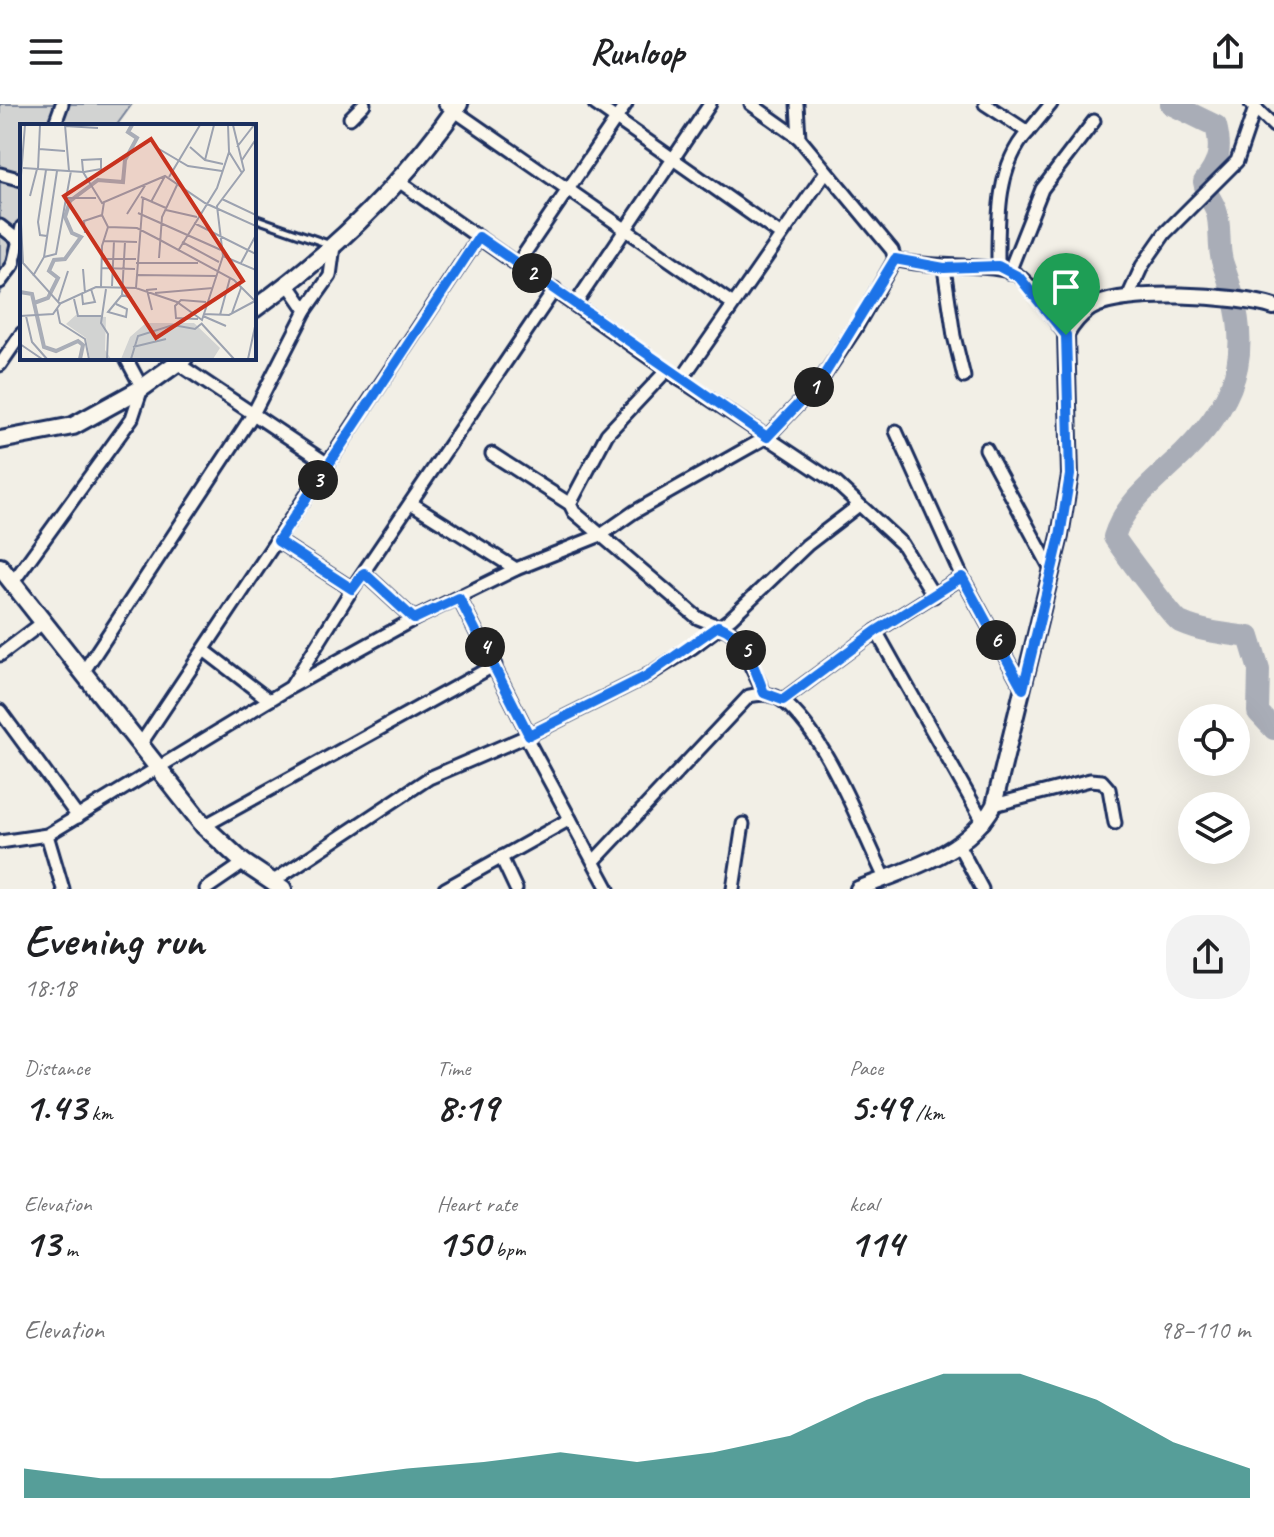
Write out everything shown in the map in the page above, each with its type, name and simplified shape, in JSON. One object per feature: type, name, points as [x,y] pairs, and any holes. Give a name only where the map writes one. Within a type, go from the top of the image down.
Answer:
[{"type":"main road","points":[[256,308],[334,246],[400,182],[453,107]]},
{"type":"main road","points":[[0,440],[73,426],[142,388],[180,361]]},
{"type":"main road","points":[[0,567],[204,826],[244,863],[277,886]]},
{"type":"street","points":[[55,124],[62,104]]},
{"type":"street","points":[[350,118],[364,104]]},
{"type":"street","points":[[595,104],[781,235]]},
{"type":"street","points":[[518,263],[626,104]]},
{"type":"street","points":[[576,303],[710,104]]},
{"type":"street","points":[[0,842],[47,835],[291,687],[414,619],[516,569],[601,535],[634,512],[767,437],[821,380],[895,259],[892,250],[799,138],[751,104]]},
{"type":"street","points":[[797,104],[799,138]]},
{"type":"street","points":[[985,104],[1028,132]]},
{"type":"street","points":[[1004,269],[998,212],[1012,156],[1051,104]]},
{"type":"street","points":[[1127,299],[1142,266],[1165,233],[1200,197],[1214,188],[1237,161],[1252,106],[1274,126]]},
{"type":"street","points":[[453,107],[733,304]]},
{"type":"street","points":[[1004,269],[1042,189],[1094,121]]},
{"type":"street","points":[[681,380],[825,173]]},
{"type":"street","points":[[0,174],[20,179]]},
{"type":"street","points":[[400,182],[576,303],[681,380],[836,483],[902,544],[934,596]]},
{"type":"street","points":[[0,226],[18,240]]},
{"type":"street","points":[[0,282],[13,265],[20,234]]},
{"type":"street","points":[[140,745],[479,237]]},
{"type":"street","points":[[84,671],[252,416],[306,310],[330,276],[334,246]]},
{"type":"street","points":[[895,259],[944,268],[1004,269],[1019,277],[1066,335]]},
{"type":"street","points":[[944,268],[954,336],[964,377]]},
{"type":"street","points":[[288,284],[306,310]]},
{"type":"street","points":[[291,687],[352,589],[555,289]]},
{"type":"street","points":[[859,889],[959,846],[984,823],[994,805],[1052,571],[1070,475],[1066,335],[1074,320],[1092,307],[1127,299],[1218,296],[1248,298],[1274,307]]},
{"type":"street","points":[[0,365],[20,336]]},
{"type":"street","points":[[13,582],[132,418],[142,388],[127,360]]},
{"type":"street","points":[[180,361],[252,416],[328,464]]},
{"type":"street","points":[[570,504],[607,434],[667,370]]},
{"type":"street","points":[[896,431],[962,577],[1023,689]]},
{"type":"street","points":[[986,449],[1052,571]]},
{"type":"street","points":[[492,454],[570,504],[601,535],[698,618],[728,630],[746,649],[764,693]]},
{"type":"street","points":[[411,503],[516,569]]},
{"type":"street","points":[[277,886],[429,778],[529,735],[645,677],[731,618],[807,545],[859,505]]},
{"type":"street","points":[[278,541],[352,589]]},
{"type":"street","points":[[364,573],[414,619]]},
{"type":"street","points":[[783,700],[876,631],[962,577]]},
{"type":"street","points":[[459,598],[529,735],[529,743],[608,889]]},
{"type":"street","points":[[0,655],[45,621]]},
{"type":"street","points":[[876,631],[984,823]]},
{"type":"street","points":[[204,650],[269,700]]},
{"type":"street","points":[[204,826],[495,665]]},
{"type":"street","points":[[594,861],[749,696],[764,693],[783,700],[817,740],[885,878]]},
{"type":"street","points":[[0,711],[78,817]]},
{"type":"street","points":[[994,805],[1090,780],[1102,781],[1109,789],[1115,823]]},
{"type":"street","points":[[445,889],[570,819]]},
{"type":"street","points":[[733,889],[743,824]]},
{"type":"street","points":[[47,835],[63,889]]},
{"type":"street","points":[[959,846],[982,889]]},
{"type":"street","points":[[501,857],[516,889]]},
{"type":"street","points":[[206,889],[244,863]]},
{"type":"lane","points":[[256,219],[334,246]]},
{"type":"shaded area","points":[[0,104],[132,104],[117,124],[20,124],[20,258],[0,293]]},
{"type":"waterway","points":[[1171,104],[1216,126],[1218,156],[1204,182],[1218,217],[1221,258],[1238,319],[1237,366],[1220,409],[1184,453],[1134,501],[1114,537],[1180,622],[1205,630],[1249,637],[1259,670],[1258,712],[1274,729]]},
{"type":"route","points":[[479,237],[767,437],[821,380],[895,259],[944,268],[998,266],[1019,277],[1066,335],[1071,404],[1070,475],[1060,536],[1023,689],[962,577],[876,631],[783,700],[764,693],[746,649],[737,637],[718,626],[693,647],[645,677],[529,735],[459,598],[414,619],[364,573],[352,589],[278,541],[479,237]]}]
